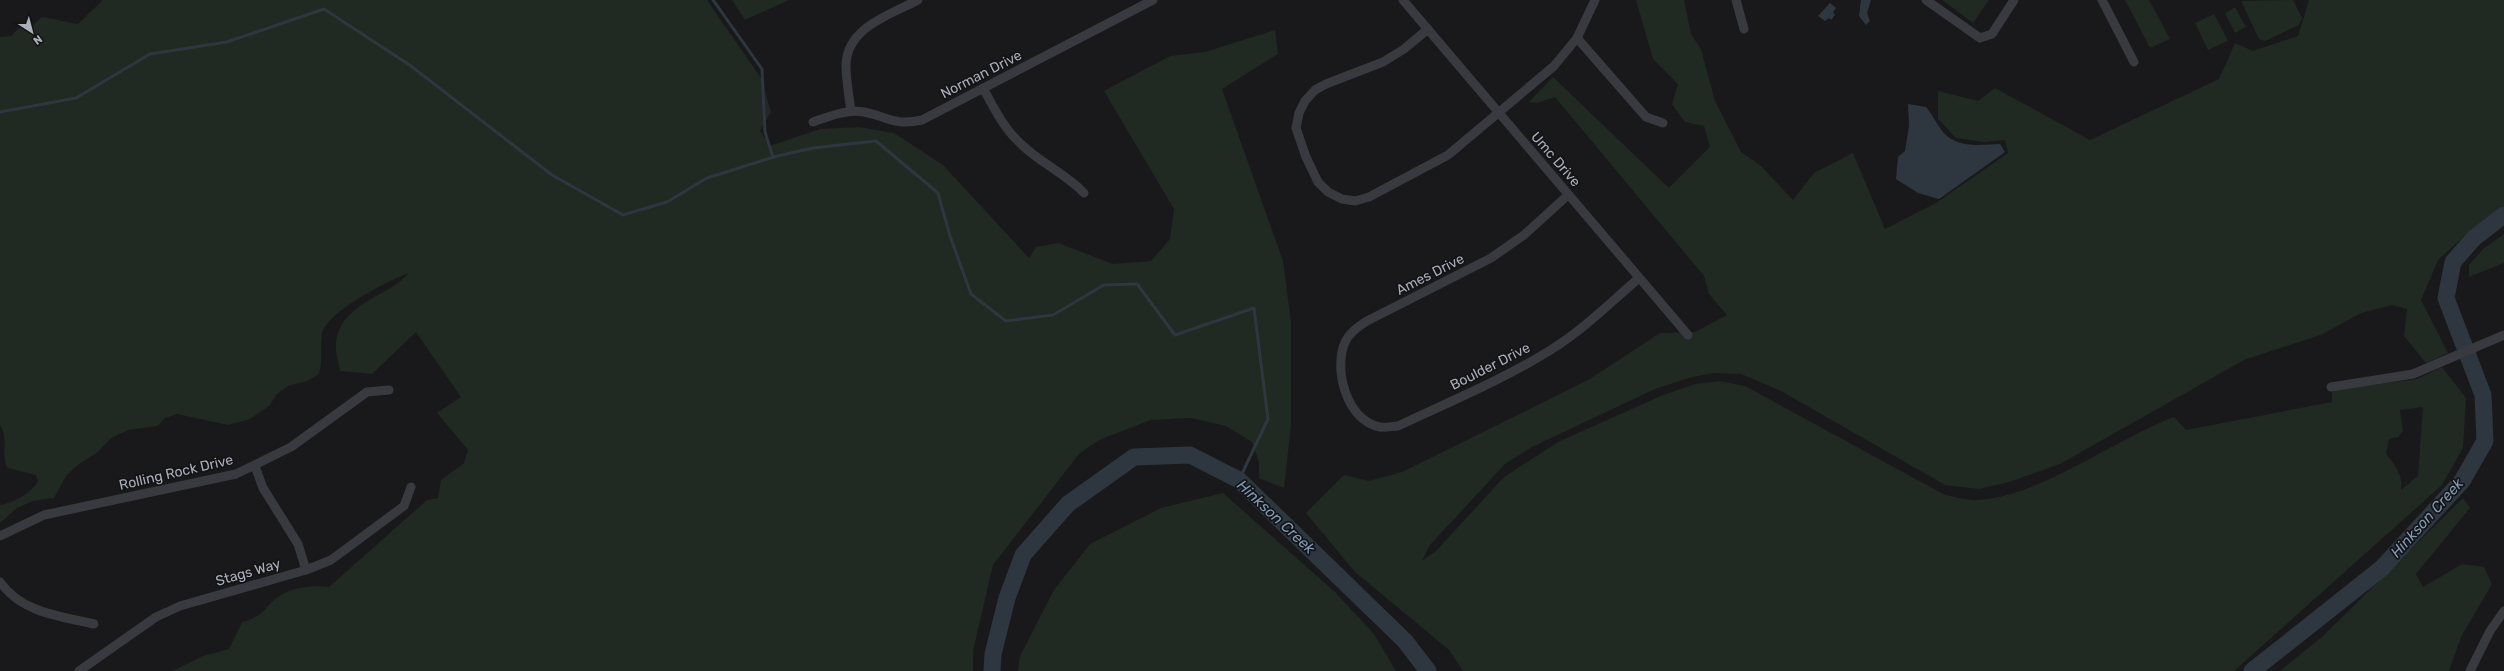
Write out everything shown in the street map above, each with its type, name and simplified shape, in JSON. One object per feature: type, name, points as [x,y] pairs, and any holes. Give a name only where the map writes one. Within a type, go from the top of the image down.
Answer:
[{"type":"street","points":[[851,111],[846,65],[848,52],[853,40],[874,23],[918,0]]},
{"type":"street","name":"Norman Drive","points":[[813,122],[851,111],[865,113],[892,122],[907,123],[922,120],[1153,0]]},
{"type":"street","name":"Umc Drive","points":[[1403,0],[1688,335]]},
{"type":"street","points":[[1428,29],[1404,49],[1383,62],[1326,84],[1315,90],[1305,101],[1298,113],[1296,128],[1318,182],[1328,192],[1342,199],[1355,201],[1369,197],[1448,155],[1554,66],[1578,38],[1595,0]]},
{"type":"street","points":[[1736,0],[1744,29]]},
{"type":"street","points":[[1926,0],[1980,38],[1986,38],[1992,34],[2014,0]]},
{"type":"street","points":[[2102,0],[2134,62]]},
{"type":"street","points":[[1578,38],[1646,117],[1663,123]]},
{"type":"street","points":[[983,88],[1001,120],[1020,144],[1045,163],[1070,178],[1084,193]]},
{"type":"street","name":"Ames Drive","points":[[1345,395],[1342,362],[1345,343],[1354,330],[1367,320],[1491,258],[1524,235],[1568,195]]},
{"type":"street","name":"Boulder Drive","points":[[1345,395],[1352,407],[1366,421],[1380,427],[1398,426],[1520,368],[1550,351],[1575,334],[1639,278]]},
{"type":"street","points":[[2331,387],[2401,377],[2427,369],[2501,336]]},
{"type":"street","name":"Rolling Rock Drive","points":[[0,536],[44,515],[236,474],[291,448],[367,392],[389,390]]},
{"type":"street","points":[[254,466],[263,488],[298,544],[306,570]]},
{"type":"street","name":"Stags Way","points":[[79,671],[156,617],[180,606],[306,570],[331,560],[404,506],[411,487]]},
{"type":"street","points":[[0,582],[8,594],[37,611],[94,624]]},
{"type":"street","points":[[2470,671],[2490,631],[2504,611]]},
{"type":"shaded area","points":[[103,0],[707,0],[761,78],[771,112],[760,131],[770,146],[820,129],[859,127],[894,133],[943,165],[1029,258],[1036,247],[1058,243],[1113,264],[1151,261],[1170,239],[1174,209],[1104,91],[1170,56],[1205,52],[1275,30],[1278,54],[1222,89],[1283,261],[1291,322],[1291,425],[1284,488],[1259,478],[1259,462],[1252,442],[1226,426],[1191,418],[1151,420],[1099,440],[1079,454],[993,565],[973,651],[973,671],[172,671],[203,656],[229,649],[242,622],[257,616],[275,599],[286,592],[305,587],[329,587],[427,500],[438,498],[441,480],[464,463],[468,450],[437,413],[461,397],[416,332],[372,374],[340,371],[336,343],[340,329],[346,318],[355,309],[400,282],[409,273],[360,298],[335,316],[326,325],[322,334],[321,364],[319,374],[307,381],[288,386],[277,394],[269,406],[250,419],[228,425],[177,414],[165,418],[157,426],[128,430],[111,438],[98,452],[79,464],[66,476],[54,498],[33,501],[17,508],[0,523],[0,505],[22,497],[31,490],[38,481],[36,475],[7,468],[5,462],[5,441],[3,430],[0,425],[0,37],[11,36],[22,25],[32,26],[42,17],[78,24]]},
{"type":"shaded area","points":[[732,0],[789,0],[745,20]]},
{"type":"shaded area","points":[[1636,0],[1684,0],[1691,34],[1701,49],[1715,101],[1741,152],[1760,165],[1793,200],[1814,173],[1853,153],[1885,229],[1936,203],[2008,153],[2005,140],[1984,142],[1956,138],[1938,119],[1938,91],[1978,101],[1995,88],[2090,140],[2219,79],[2235,43],[2253,51],[2298,36],[2309,0],[2504,0],[2504,206],[2470,231],[2438,260],[2421,300],[2448,353],[2426,363],[2404,336],[2407,309],[2392,305],[2361,313],[2323,334],[2244,360],[2060,464],[2009,482],[1979,489],[1945,485],[1781,391],[1741,374],[1714,373],[1692,377],[1655,389],[1532,447],[1505,464],[1430,545],[1422,561],[1436,551],[1504,477],[1558,442],[1663,395],[1695,384],[1720,381],[1745,386],[1945,495],[1971,500],[2003,496],[2053,478],[2127,439],[2174,417],[2186,430],[2332,402],[2332,390],[2417,379],[2442,367],[2466,398],[2463,448],[2442,485],[2234,671],[1463,671],[1449,650],[1355,572],[1306,513],[1344,475],[1369,481],[1402,472],[1588,380],[1660,333],[1695,332],[1727,315],[1709,294],[1704,276],[1555,97],[1537,103],[1529,102],[1553,77],[1669,188],[1710,147],[1704,126],[1685,122],[1672,104],[1678,84],[1653,59]],"holes":[[[2423,407],[2418,476],[2401,490],[2400,475],[2386,454],[2389,439],[2398,437],[2403,431],[2400,410]]]},
{"type":"shaded area","points":[[1861,0],[1871,0],[1867,13],[1870,21],[1866,25],[1859,16]]},
{"type":"shaded area","points":[[1942,0],[1989,0],[1973,23]]},
{"type":"shaded area","points":[[2125,0],[2149,0],[2170,39],[2150,48]]},
{"type":"shaded area","points":[[2293,0],[2302,18],[2299,25],[2265,41],[2259,39],[2241,1]]},
{"type":"shaded area","points":[[1830,3],[1836,8],[1833,12],[1835,15],[1831,20],[1829,18],[1825,21],[1818,16]]},
{"type":"shaded area","points":[[2235,7],[2246,27],[2235,33],[2225,13]]},
{"type":"shaded area","points":[[2214,14],[2228,41],[2208,50],[2195,23]]},
{"type":"shaded area","points":[[1908,104],[1926,107],[1940,128],[1952,140],[1959,143],[1975,145],[2000,144],[2005,152],[1939,199],[1918,193],[1896,179],[1898,157],[1905,151],[1909,126]]},
{"type":"shaded area","points":[[2504,234],[2504,263],[2469,277],[2469,265],[2483,249]]},
{"type":"shaded area","points":[[1223,493],[1335,592],[1374,634],[1396,671],[1018,671],[1020,656],[1054,590],[1090,544],[1161,508]]},
{"type":"shaded area","points":[[2463,498],[2470,508],[2416,574],[2423,587],[2462,564],[2484,567],[2492,584],[2461,637],[2449,671],[2280,671],[2323,636]]},
{"type":"waterway","points":[[713,0],[762,69],[765,132],[773,157],[813,148],[876,141],[938,193],[950,236],[971,294],[1006,321],[1053,315],[1104,285],[1137,284],[1175,335],[1254,308],[1268,419],[1239,480]]},
{"type":"waterway","points":[[0,112],[76,98],[150,54],[227,42],[324,9],[411,66],[552,175],[623,215],[667,202],[707,178],[774,157]]},
{"type":"waterway","name":"Hinkson Creek","points":[[2252,671],[2382,568],[2462,481],[2485,441],[2483,395],[2446,298],[2453,262],[2474,238],[2504,215]]},
{"type":"waterway","name":"Hinkson Creek","points":[[992,671],[993,654],[1007,598],[1023,555],[1068,504],[1134,457],[1190,455],[1239,480],[1405,641],[1428,671]]}]
